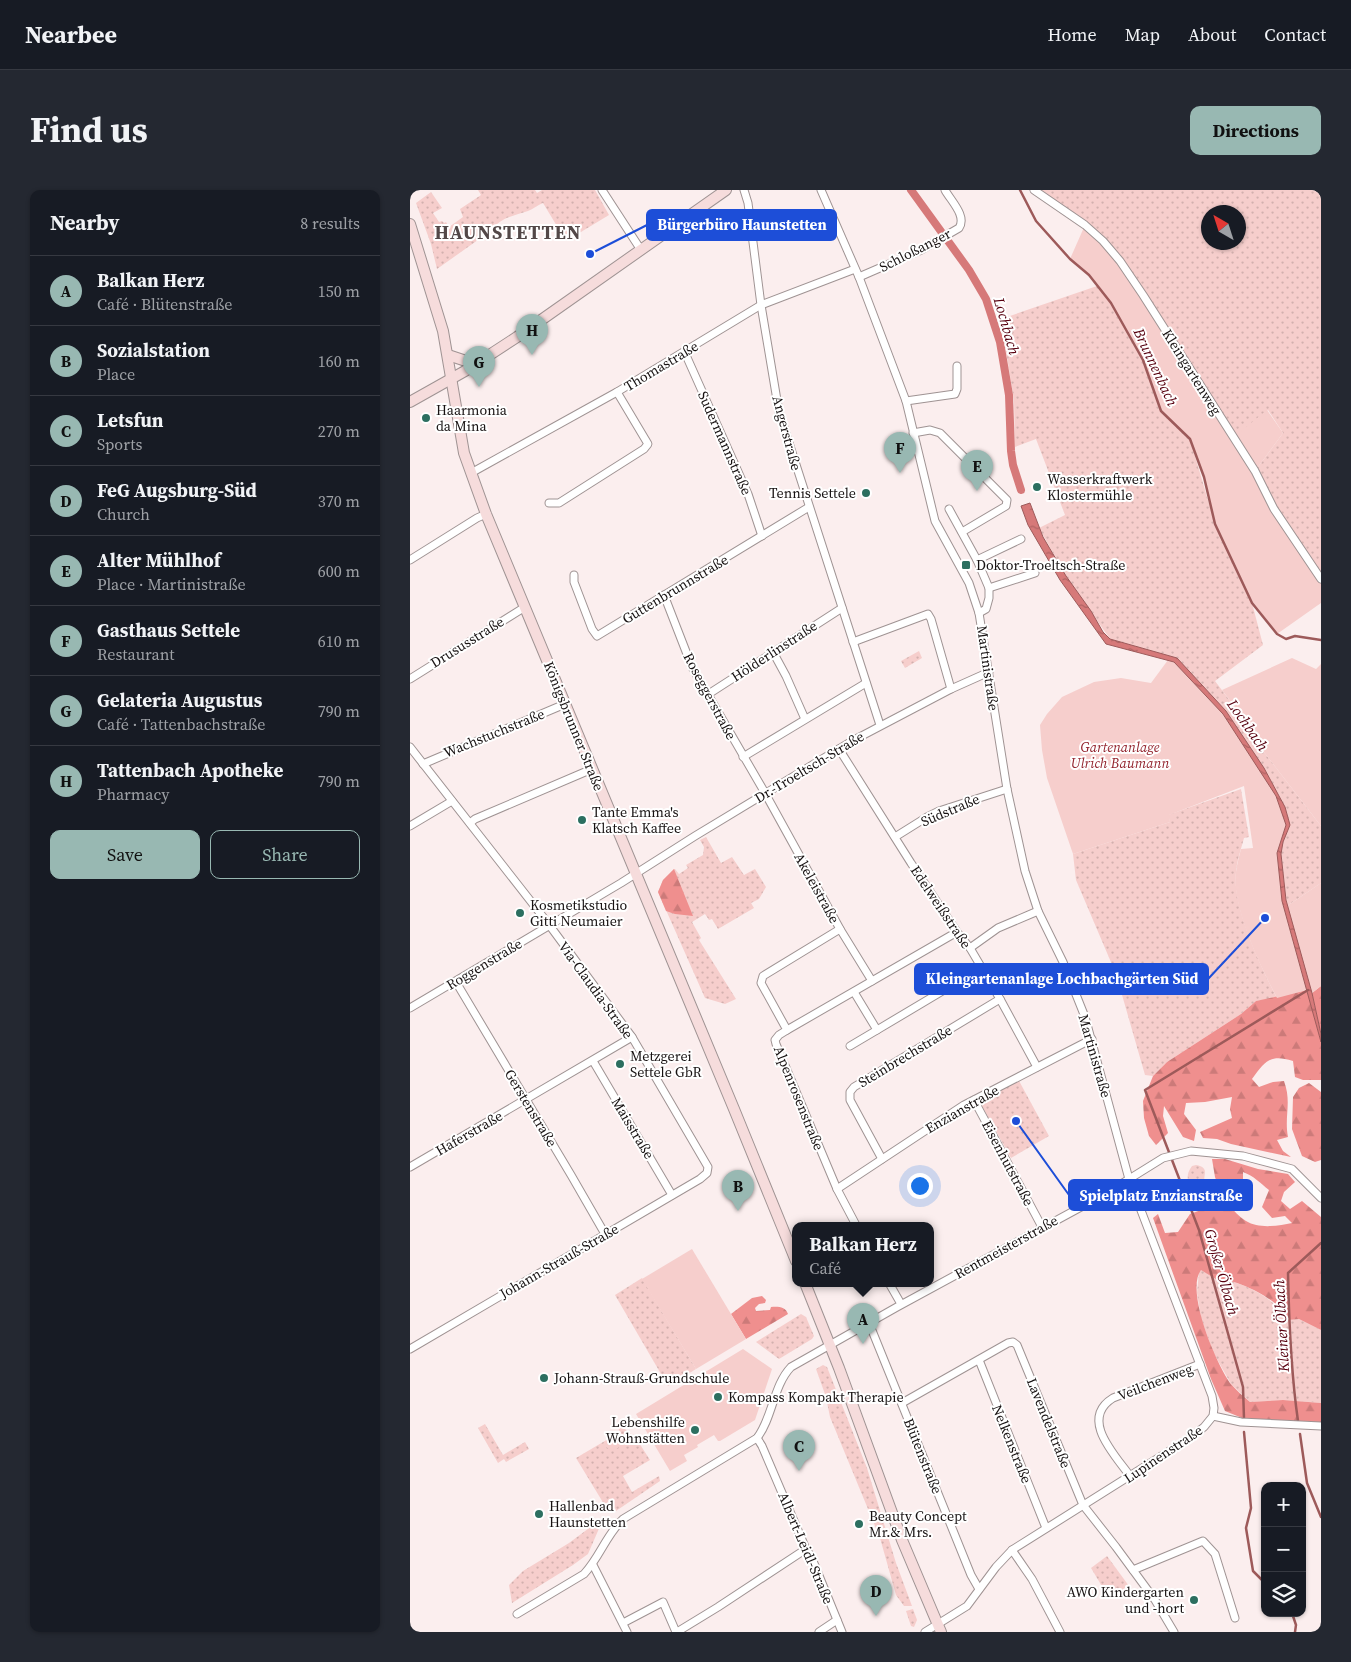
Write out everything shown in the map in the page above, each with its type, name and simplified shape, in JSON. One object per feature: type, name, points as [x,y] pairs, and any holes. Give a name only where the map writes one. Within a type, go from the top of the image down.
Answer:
[{"type":"main road","points":[[410,402],[478,362],[726,190]]},
{"type":"main road","name":"Königsbrunner Straße","points":[[410,224],[443,331],[461,439],[486,514],[792,1250]]},
{"type":"main road","points":[[448,355],[478,362]]},
{"type":"main road","points":[[806,1287],[830,1344],[902,1540],[940,1628]]},
{"type":"street","points":[[602,190],[641,250]]},
{"type":"street","name":"Angerstraße","points":[[744,190],[748,202],[761,305],[779,412],[880,725]]},
{"type":"street","name":"Martinistraße","points":[[821,190],[859,277],[906,401],[935,521],[969,583],[979,613],[1007,789],[1025,870],[1038,911],[1074,987],[1092,1039],[1129,1179]]},
{"type":"street","name":"Schloßanger","points":[[859,277],[941,239],[959,228],[962,223],[962,216],[945,190]]},
{"type":"street","name":"Kleingartenweg","points":[[1034,190],[1085,225],[1103,241],[1120,262],[1143,294],[1255,470],[1274,509],[1321,579]]},
{"type":"street","name":"Thomastraße","points":[[471,473],[617,392],[761,305],[855,269]]},
{"type":"street","name":"Sudermannstraße","points":[[684,353],[748,494],[762,536]]},
{"type":"street","points":[[906,401],[954,394],[958,389],[956,366]]},
{"type":"street","points":[[549,504],[560,502],[644,449],[648,444],[617,392]]},
{"type":"street","points":[[913,433],[930,430],[940,433],[1007,500],[1006,506],[962,532]]},
{"type":"street","name":"Guttenbrunnstraße","points":[[574,575],[574,582],[592,629],[597,636],[809,507]]},
{"type":"street","points":[[949,509],[977,560],[989,588],[1035,573]]},
{"type":"street","points":[[410,560],[486,514]]},
{"type":"street","points":[[977,560],[1021,539]]},
{"type":"street","name":"Martinistraße","points":[[979,613],[986,609],[989,588]]},
{"type":"street","name":"Roseggerstraße","points":[[664,595],[692,667],[765,793]]},
{"type":"street","name":"Drususstraße","points":[[410,679],[525,608]]},
{"type":"street","name":"Hölderlinstraße","points":[[706,694],[842,608]]},
{"type":"street","points":[[853,642],[928,614],[951,689]]},
{"type":"street","points":[[773,652],[805,719]]},
{"type":"street","name":"Dr.-Troeltsch-Straße","points":[[636,874],[765,793],[880,725],[989,672]]},
{"type":"street","points":[[743,756],[866,683]]},
{"type":"street","name":"Wachstuchstraße","points":[[423,764],[565,704]]},
{"type":"street","name":"Via-Claudia-Straße","points":[[410,747],[549,926],[632,1037],[708,1167],[707,1173]]},
{"type":"street","name":"Edelweißstraße","points":[[839,749],[895,838],[957,932],[970,948],[1037,1067]]},
{"type":"street","points":[[470,823],[475,819],[592,769]]},
{"type":"street","name":"Südstraße","points":[[895,838],[939,811],[1007,789]]},
{"type":"street","name":"Akeleistraße","points":[[765,793],[840,929],[872,981]]},
{"type":"street","points":[[410,826],[452,801]]},
{"type":"street","name":"Roggenstraße","points":[[410,1008],[636,874]]},
{"type":"street","points":[[970,948],[998,928],[1038,911]]},
{"type":"street","name":"Alpenrosenstraße","points":[[840,929],[763,976],[761,983],[787,1030],[775,1040],[776,1044],[837,1189],[854,1222]]},
{"type":"street","points":[[787,1030],[957,932]]},
{"type":"street","points":[[850,1046],[981,968]]},
{"type":"street","name":"Gerstenstraße","points":[[456,982],[575,1181],[604,1234]]},
{"type":"street","points":[[854,992],[877,1030]]},
{"type":"street","name":"Steinbrechstraße","points":[[882,1158],[850,1100],[850,1092],[854,1087],[1000,999]]},
{"type":"street","name":"Haferstraße","points":[[410,1168],[632,1037]]},
{"type":"street","name":"Enzianstraße","points":[[837,1189],[974,1100],[1092,1039]]},
{"type":"street","name":"Maisstraße","points":[[593,1061],[672,1195]]},
{"type":"street","name":"Eisenhutstraße","points":[[974,1100],[1042,1227]]},
{"type":"street","points":[[1129,1179],[1163,1158],[1191,1151],[1243,1156],[1292,1169],[1321,1198]]},
{"type":"street","name":"Johann-Strauß-Straße","points":[[410,1349],[700,1179],[707,1173]]},
{"type":"street","name":"Rentmeisterstraße","points":[[934,1286],[1129,1179]]},
{"type":"street","name":"Lupinenstraße","points":[[925,1632],[940,1628],[967,1606],[996,1567],[1012,1550],[1190,1438],[1204,1427],[1213,1416],[1212,1396],[1129,1179]]},
{"type":"street","points":[[891,1287],[901,1304]]},
{"type":"street","name":"Rentmeisterstraße","points":[[757,1438],[763,1429],[785,1373],[791,1367],[932,1287]]},
{"type":"street","name":"Blütenstraße","points":[[868,1322],[971,1575],[979,1589]]},
{"type":"street","name":"Lavendelstraße","points":[[979,1360],[1008,1343],[1013,1342],[1017,1345],[1083,1506],[1133,1570],[1173,1629]]},
{"type":"street","points":[[902,1403],[979,1360]]},
{"type":"street","name":"Nelkenstraße","points":[[979,1360],[1046,1528]]},
{"type":"street","name":"Veilchenweg","points":[[1130,1476],[1100,1431],[1098,1420],[1102,1406],[1112,1398],[1200,1364]]},
{"type":"street","points":[[1213,1416],[1244,1423],[1321,1426]]},
{"type":"street","points":[[517,1614],[574,1580],[593,1565],[608,1535],[623,1519],[757,1438]]},
{"type":"street","name":"Albert-Leidl-Straße","points":[[757,1438],[806,1549],[811,1556],[842,1632]]},
{"type":"street","points":[[1133,1570],[1203,1541],[1215,1554],[1235,1618]]},
{"type":"street","points":[[623,1623],[664,1602],[676,1632],[725,1603],[806,1549]]},
{"type":"street","points":[[1012,1550],[1032,1579],[1060,1632]]},
{"type":"street","points":[[593,1565],[627,1632]]},
{"type":"street","points":[[819,1632],[837,1620]]},
{"type":"street","points":[[1164,1632],[1173,1629]]},
{"type":"green space","points":[[478,190],[535,190],[537,193],[542,190],[595,190],[609,215],[566,241],[543,203],[503,220],[437,269],[431,244],[416,203],[431,192],[442,208],[433,213],[439,222],[446,222],[449,227],[463,217],[460,209],[481,195]]},
{"type":"green space","points":[[1036,190],[1321,190],[1321,579],[1274,509],[1255,471],[1283,433],[1268,410],[1234,438],[1103,241]]},
{"type":"green space","points":[[1085,225],[1103,241],[1234,437],[1267,410],[1283,433],[1255,471],[1274,509],[1321,579],[1321,603],[1277,634],[1252,603],[1215,524],[1204,477],[1190,439],[1161,411],[1143,360],[1111,303],[1089,275],[1070,259]]},
{"type":"green space","points":[[1097,286],[1111,303],[1143,360],[1161,411],[1190,439],[1215,524],[1252,603],[1263,645],[1215,681],[1246,722],[1243,725],[1321,826],[1321,883],[1287,906],[1281,854],[1283,842],[1290,825],[1285,807],[1264,768],[1226,711],[1177,658],[1110,639],[1066,576],[1039,528],[1065,515],[1036,439],[1015,447],[1014,401],[1001,319]]},
{"type":"green space","points":[[919,651],[922,658],[905,668],[901,661]]},
{"type":"green space","points":[[1292,658],[1316,669],[1321,664],[1321,826],[1243,725],[1246,722],[1222,690]]},
{"type":"green space","name":"Gartenanlage Ulrich Baumann","points":[[1168,660],[1174,662],[1223,714],[1260,770],[1282,809],[1286,825],[1277,853],[1282,901],[1307,990],[1277,998],[1263,970],[1243,919],[1238,902],[1236,869],[1241,849],[1253,848],[1244,786],[1169,815],[1170,822],[1073,854],[1047,778],[1040,725],[1062,697],[1094,682],[1121,678],[1151,683]]},
{"type":"green space","points":[[1241,789],[1249,837],[1244,838],[1236,872],[1238,902],[1249,936],[1277,998],[1256,1001],[1241,1014],[1167,1062],[1153,1076],[1145,1075],[1116,974],[1076,880],[1073,854],[1170,822],[1168,815]]},
{"type":"green space","points":[[706,837],[721,863],[732,857],[744,875],[755,869],[766,887],[759,899],[751,903],[754,908],[718,929],[712,919],[709,920],[705,914],[692,922],[701,938],[699,940],[736,999],[725,1004],[705,998],[658,892],[663,880],[674,869],[679,874],[688,868],[686,865],[703,855],[704,847],[700,840]]},
{"type":"green space","points":[[674,869],[693,916],[666,911],[658,892],[663,880]]},
{"type":"green space","points":[[1321,883],[1321,986],[1312,993],[1287,906]]},
{"type":"green space","points":[[1321,986],[1321,1034],[1312,993]]},
{"type":"green space","points":[[1307,990],[1321,1042],[1321,1080],[1303,1080],[1295,1077],[1293,1061],[1279,1058],[1265,1064],[1252,1079],[1259,1087],[1273,1082],[1284,1081],[1288,1103],[1288,1137],[1277,1140],[1283,1151],[1291,1157],[1231,1144],[1217,1139],[1203,1138],[1200,1132],[1232,1118],[1230,1109],[1232,1097],[1186,1103],[1184,1114],[1196,1130],[1194,1141],[1183,1137],[1164,1106],[1163,1116],[1168,1133],[1156,1145],[1149,1136],[1144,1118],[1143,1101],[1153,1076],[1167,1062],[1241,1014],[1256,1001]]},
{"type":"green space","points":[[1018,1079],[1049,1136],[1011,1158],[982,1106],[981,1100]]},
{"type":"green space","points":[[1309,1083],[1321,1092],[1321,1160],[1315,1162],[1302,1156],[1292,1129],[1293,1097],[1299,1088]]},
{"type":"green space","points":[[1212,1159],[1225,1159],[1258,1169],[1288,1174],[1295,1182],[1284,1192],[1281,1201],[1290,1209],[1302,1201],[1321,1217],[1321,1330],[1299,1319],[1287,1320],[1279,1307],[1259,1293],[1233,1282],[1219,1281],[1201,1270],[1197,1280],[1197,1294],[1199,1310],[1210,1344],[1230,1383],[1250,1402],[1283,1400],[1321,1403],[1321,1423],[1247,1420],[1225,1411],[1211,1379],[1153,1218],[1158,1214],[1165,1233],[1178,1232],[1190,1214],[1228,1205],[1251,1224],[1275,1226],[1292,1223],[1285,1216],[1272,1218],[1262,1207],[1269,1190],[1243,1172],[1243,1181],[1240,1189],[1221,1194],[1215,1177]]},
{"type":"green space","points":[[1192,1166],[1201,1166],[1205,1170],[1204,1181],[1212,1199],[1210,1207],[1202,1206],[1189,1183],[1189,1171]]},
{"type":"green space","points":[[692,1249],[746,1339],[696,1369],[642,1279]]},
{"type":"green space","points":[[1201,1269],[1219,1281],[1234,1282],[1254,1290],[1272,1302],[1281,1314],[1299,1319],[1321,1330],[1321,1403],[1283,1400],[1250,1402],[1231,1384],[1213,1352],[1201,1318],[1197,1293]]},
{"type":"green space","points":[[642,1278],[696,1369],[668,1386],[615,1295]]},
{"type":"green space","points":[[762,1296],[766,1300],[765,1303],[759,1304],[755,1308],[756,1311],[779,1307],[784,1308],[788,1314],[746,1339],[731,1314],[752,1298]]},
{"type":"green space","points":[[801,1314],[806,1317],[814,1336],[812,1339],[779,1359],[756,1342]]},
{"type":"green space","points":[[743,1349],[772,1369],[755,1420],[720,1441],[714,1435],[697,1445],[698,1447],[684,1455],[687,1461],[670,1471],[636,1414]]},
{"type":"green space","points":[[823,1365],[827,1367],[867,1468],[896,1563],[912,1606],[904,1606],[896,1595],[880,1538],[830,1417],[826,1397],[816,1369]]},
{"type":"green space","points":[[485,1424],[503,1455],[525,1442],[529,1449],[506,1462],[504,1459],[498,1463],[478,1428]]},
{"type":"green space","points":[[621,1425],[634,1435],[650,1460],[623,1476],[632,1492],[659,1476],[660,1481],[616,1511],[607,1509],[576,1458],[620,1432],[617,1426]]},
{"type":"green space","points":[[618,1438],[620,1444],[618,1448],[611,1451],[604,1445]]},
{"type":"green space","points":[[604,1517],[588,1554],[512,1603],[509,1585],[523,1571],[569,1543]]},
{"type":"green space","points":[[1107,1556],[1129,1586],[1120,1594],[1103,1588],[1091,1568]]},
{"type":"green space","points":[[913,1609],[917,1620],[914,1627],[911,1626],[906,1611]]},
{"type":"water","points":[[1030,503],[1043,537],[1103,632],[1110,639],[1177,658],[1226,711],[1264,768],[1285,807],[1290,825],[1283,842],[1281,854],[1286,900],[1312,993],[1321,1042],[1282,901],[1277,853],[1286,825],[1276,796],[1223,714],[1174,662],[1106,644],[1060,580],[1028,525],[1021,506]]},
{"type":"waterway","name":"Lochbach","points":[[911,190],[969,270],[986,299],[1000,342],[1009,395],[1011,451],[1013,465],[1021,490]]},
{"type":"waterway","name":"Brunnenbach","points":[[1020,190],[1036,221],[1070,259],[1089,275],[1111,303],[1143,360],[1161,411],[1190,439],[1204,477],[1215,524],[1252,603],[1277,634],[1286,639],[1295,636],[1321,640]]},
{"type":"waterway","name":"Großer Ölbach","points":[[1244,1419],[1243,1387],[1199,1230],[1145,1090],[1308,990]]},
{"type":"waterway","name":"Kleiner Ölbach","points":[[1298,1421],[1291,1348],[1288,1273],[1321,1243]]},
{"type":"waterway","name":"Großer Ölbach","points":[[1244,1432],[1251,1508],[1246,1528],[1253,1571],[1261,1579]]},
{"type":"waterway","name":"Kleiner Ölbach","points":[[1300,1434],[1307,1483],[1321,1517]]},
{"type":"waterway","name":"Großer Ölbach","points":[[1293,1617],[1296,1625],[1295,1632]]},
{"type":"place","name":"Bürgerbüro Haunstetten","points":[[590,254]]},
{"type":"place","name":"Tattenbach Apotheke","points":[[532,355]]},
{"type":"place","name":"Gelateria Augustus","points":[[479,387]]},
{"type":"place","name":"Haarmonia da Mina","points":[[426,418]]},
{"type":"place","name":"Gasthaus Settele","points":[[900,473]]},
{"type":"place","name":"Wasserkraftwerk Klostermühle","points":[[1037,487]]},
{"type":"place","name":"Alter Mühlhof","points":[[977,491]]},
{"type":"place","name":"Tennis Settele","points":[[866,493]]},
{"type":"place","name":"Doktor-Troeltsch-Straße","points":[[966,565]]},
{"type":"place","name":"Tante Emma's Klatsch Kaffee","points":[[582,820]]},
{"type":"place","name":"Kosmetikstudio Gitti Neumaier","points":[[520,913]]},
{"type":"place","name":"Kleingartenanlage Lochbachgärten Süd","points":[[1265,918]]},
{"type":"place","name":"Metzgerei Settele GbR","points":[[620,1064]]},
{"type":"place","name":"Spielplatz Enzianstraße","points":[[1016,1121]]},
{"type":"place","name":"Sozialstation","points":[[738,1211]]},
{"type":"place","name":"Balkan Herz","points":[[863,1344]]},
{"type":"place","name":"Johann-Strauß-Grundschule","points":[[544,1378]]},
{"type":"place","name":"Kompass Kompakt Therapie","points":[[718,1397]]},
{"type":"place","name":"Lebenshilfe Wohnstätten","points":[[695,1430]]},
{"type":"place","name":"Letsfun","points":[[799,1471]]},
{"type":"place","name":"Hallenbad Haunstetten","points":[[539,1514]]},
{"type":"place","name":"Beauty Concept Mr.& Mrs.","points":[[859,1524]]},
{"type":"place","name":"AWO Kindergarten und -hort","points":[[1194,1600]]},
{"type":"place","name":"FeG Augsburg-Süd","points":[[876,1616]]},
{"type":"district","name":"HAUNSTETTEN","points":[[508,232]]}]
